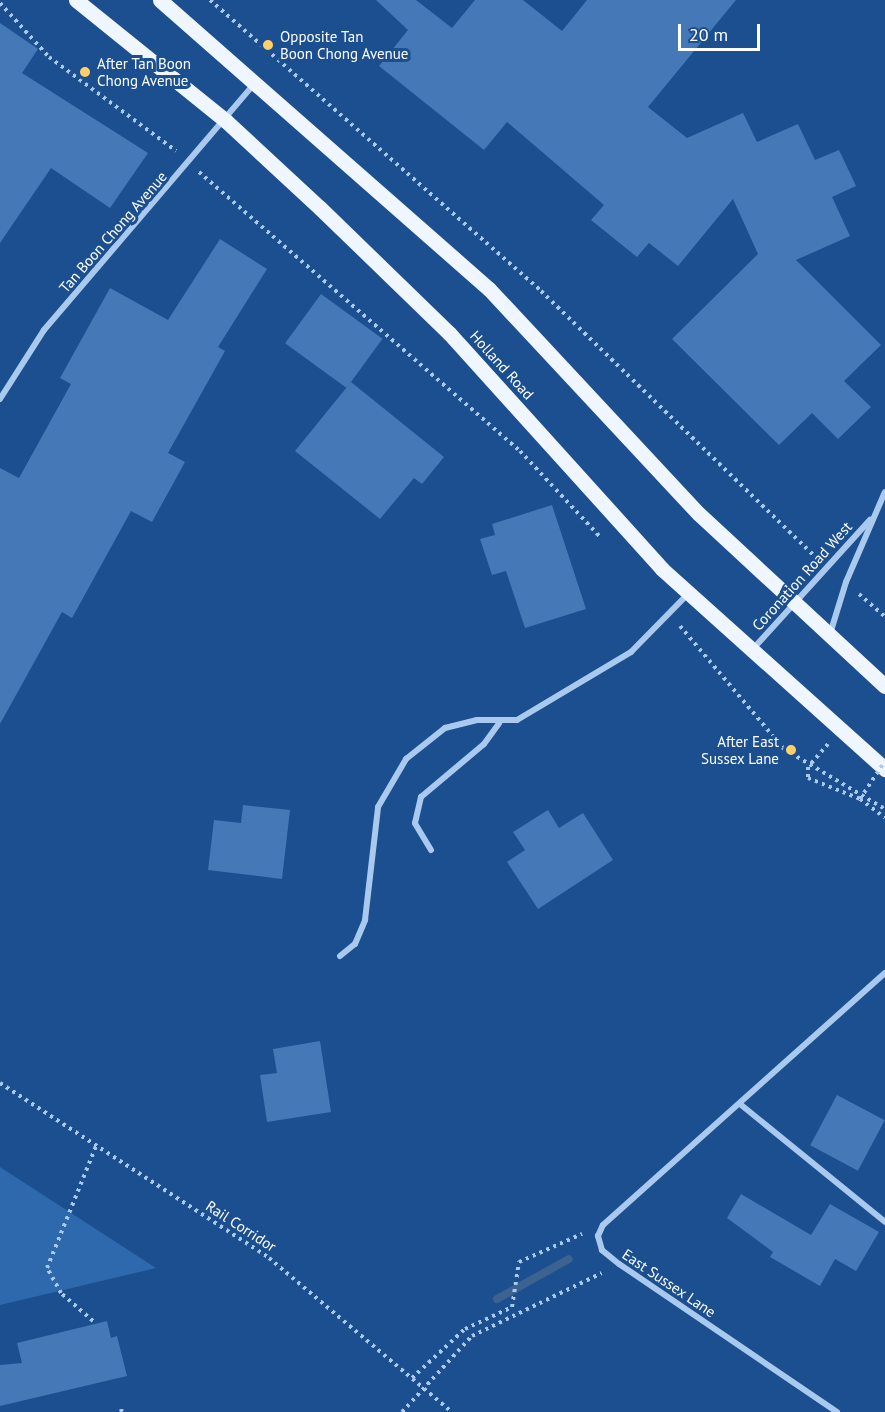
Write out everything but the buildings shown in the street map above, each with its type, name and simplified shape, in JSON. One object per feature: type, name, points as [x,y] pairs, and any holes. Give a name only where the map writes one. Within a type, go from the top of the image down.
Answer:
[{"type":"main road","name":"Holland Road","points":[[76,0],[226,121],[449,333],[689,593],[885,769]]},
{"type":"main road","points":[[160,0],[253,85],[489,290],[699,514],[790,603],[885,686]]},
{"type":"street","name":"Tan Boon Chong Avenue","points":[[0,399],[44,330],[226,121],[253,85]]},
{"type":"street","name":"Coronation Road West","points":[[829,638],[846,582],[870,520],[885,492]]},
{"type":"street","name":"Coronation Road West","points":[[752,650],[790,603],[870,520]]},
{"type":"street","points":[[340,956],[355,944],[365,921],[378,807],[388,783],[406,759],[445,728],[477,720],[499,723],[517,720],[631,652],[689,593]]},
{"type":"street","points":[[431,850],[415,823],[421,797],[484,744],[499,723]]},
{"type":"street","points":[[603,1225],[885,974]]},
{"type":"street","points":[[740,1104],[885,1222]]},
{"type":"street","name":"East Sussex Lane","points":[[603,1225],[598,1245],[619,1264],[837,1412]]},
{"type":"path","points":[[210,0],[541,291],[825,567]]},
{"type":"path","points":[[0,3],[49,57],[188,163],[520,451],[604,541]]},
{"type":"path","points":[[846,582],[885,617]]},
{"type":"path","points":[[669,613],[784,749],[808,767],[885,809]]},
{"type":"path","points":[[840,731],[808,767],[808,778],[860,799],[885,818]]},
{"type":"path","points":[[860,799],[885,762]]},
{"type":"path","name":"Rail Corridor","points":[[0,1083],[269,1258],[452,1412]]},
{"type":"path","points":[[93,1321],[61,1293],[47,1268],[96,1146]]},
{"type":"path","points":[[412,1378],[465,1329],[512,1307],[519,1262],[603,1225]]},
{"type":"path","points":[[402,1412],[472,1336],[619,1264]]},
{"type":"shaded area","points":[[0,1167],[156,1268],[0,1305]]},
{"type":"waterway","points":[[497,1299],[569,1259]]},
{"type":"place","name":"Opposite Tan Boon Chong Avenue","points":[[268,45]]},
{"type":"place","name":"After Tan Boon Chong Avenue","points":[[85,72]]},
{"type":"place","name":"After East Sussex Lane","points":[[791,750]]}]
